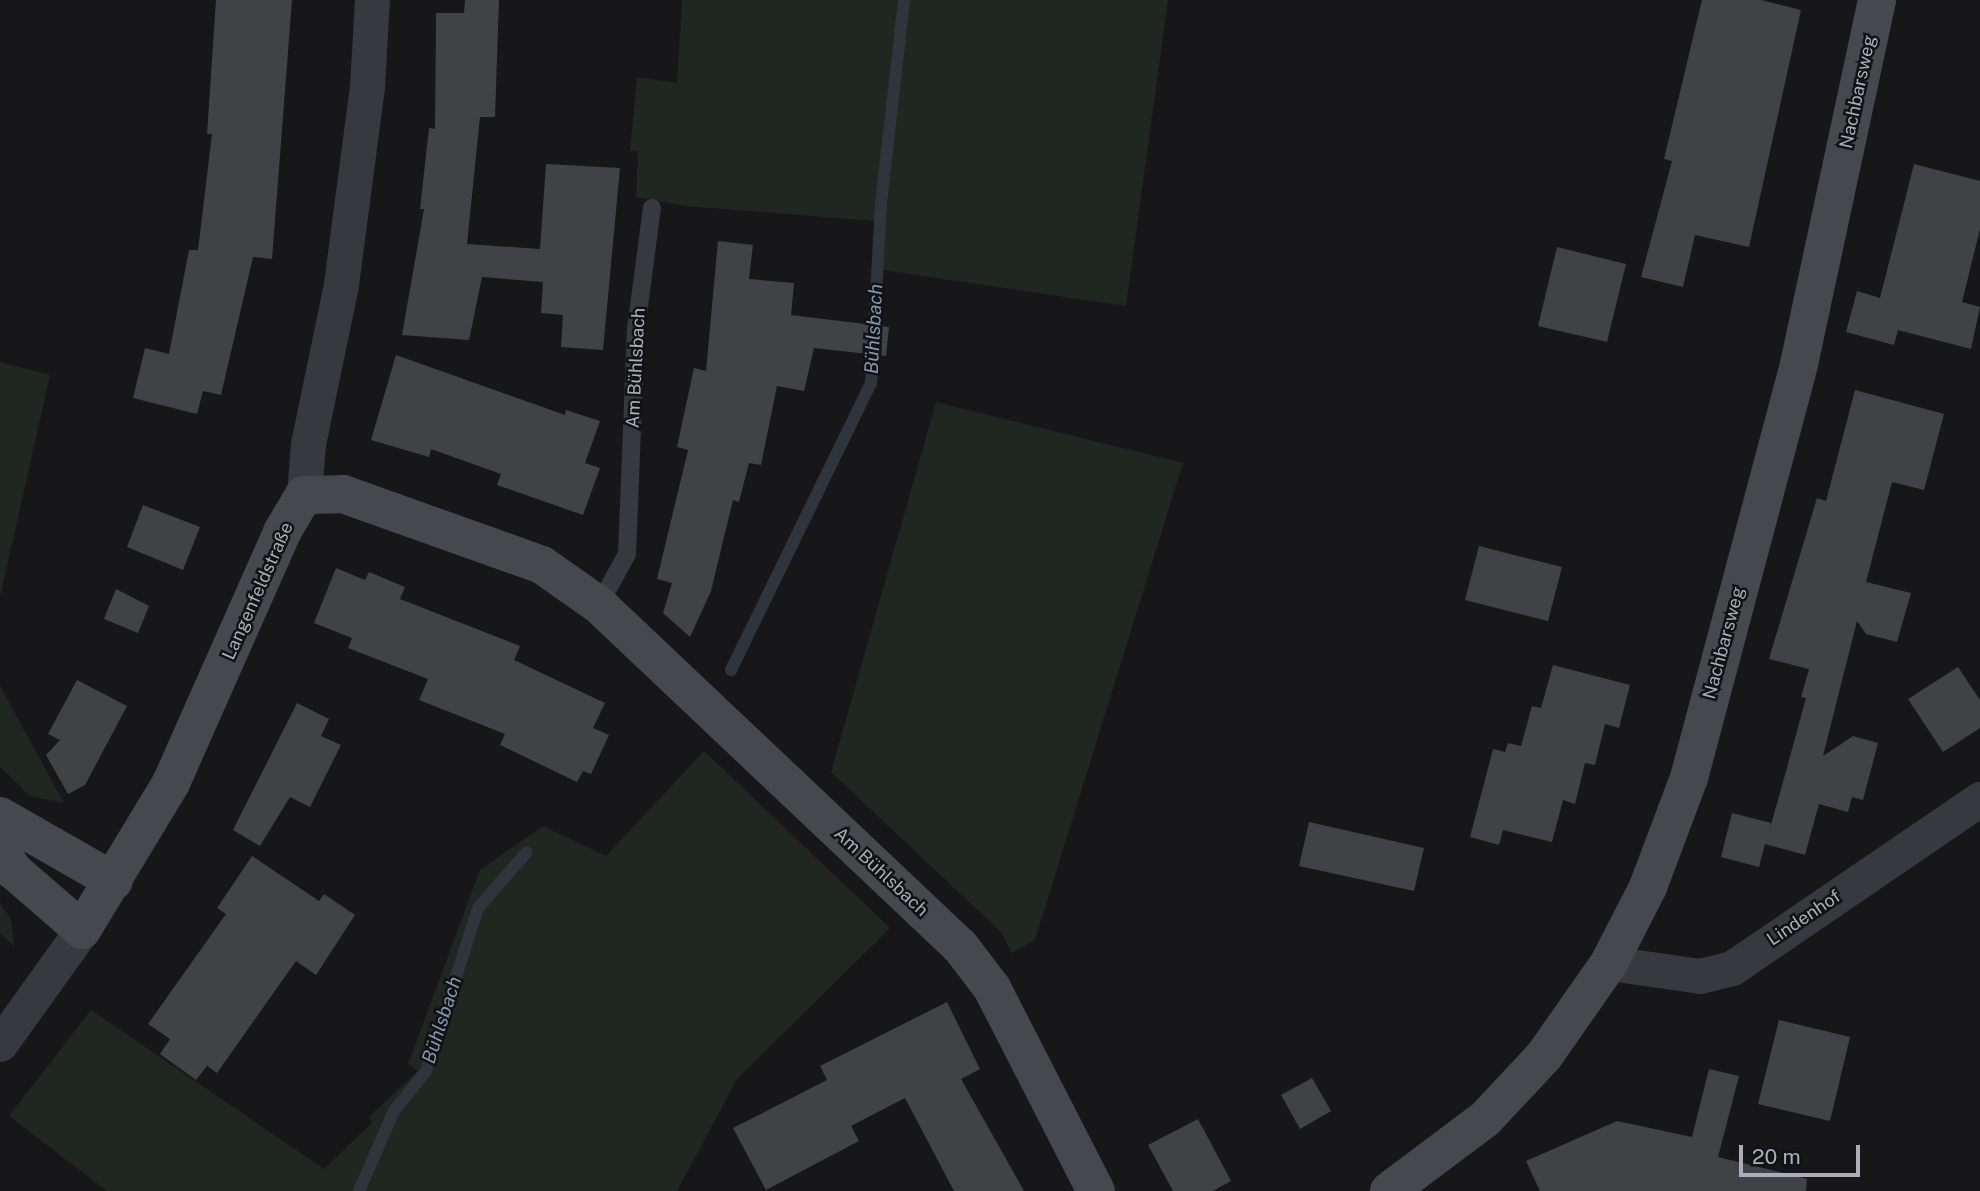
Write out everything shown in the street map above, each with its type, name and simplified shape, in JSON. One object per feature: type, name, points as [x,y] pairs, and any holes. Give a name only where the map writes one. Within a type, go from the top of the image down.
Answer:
[{"type":"street","name":"Langenfeldstraße","points":[[0,1044],[82,930],[171,783],[282,532],[304,495],[308,444],[341,284],[367,86],[372,0]]},
{"type":"street","name":"Nachbarsweg","points":[[1389,1191],[1485,1119],[1544,1056],[1609,963],[1648,887],[1689,778],[1799,363],[1877,0]]},
{"type":"street","name":"Am Bühlsbach","points":[[304,495],[343,494],[542,565],[599,605],[960,946],[992,988],[1096,1191]]},
{"type":"street","name":"Lindenhof","points":[[1609,963],[1700,976],[1732,968],[1776,935],[1980,799]]},
{"type":"street","points":[[0,816],[114,881]]},
{"type":"street","points":[[0,849],[14,871],[82,930]]},
{"type":"lane","name":"Am Bühlsbach","points":[[599,605],[627,554],[636,329],[652,208]]},
{"type":"shaded area","points":[[682,0],[1168,0],[1126,306],[876,269],[875,221],[685,206],[636,197],[638,151],[630,151],[637,77],[677,83]]},
{"type":"shaded area","points":[[0,362],[50,375],[0,597]]},
{"type":"shaded area","points":[[936,402],[1183,463],[1035,940],[1012,953],[1001,932],[831,772]]},
{"type":"shaded area","points":[[0,686],[64,803],[30,796],[0,767]]},
{"type":"shaded area","points":[[704,751],[890,928],[737,1079],[677,1191],[107,1191],[9,1116],[91,1010],[324,1169],[373,1122],[368,1118],[418,1071],[408,1064],[480,870],[543,826],[606,856]]},
{"type":"shaded area","points":[[0,902],[11,920],[14,946],[0,933]]},
{"type":"building","points":[[216,0],[292,0],[272,259],[253,257],[221,395],[203,391],[197,414],[133,398],[145,348],[169,354],[189,250],[198,250],[212,134],[207,134]]},
{"type":"building","points":[[465,0],[499,0],[495,117],[480,117],[467,244],[540,249],[546,164],[620,168],[603,350],[561,347],[563,315],[541,313],[543,282],[482,277],[469,340],[402,335],[424,209],[420,209],[429,128],[435,129],[436,13],[464,13]]},
{"type":"building","points":[[1702,0],[1761,0],[1801,10],[1749,247],[1695,235],[1683,287],[1641,277],[1672,161],[1664,159]]},
{"type":"building","points":[[1914,164],[1980,181],[1980,229],[1962,302],[1980,307],[1971,349],[1898,330],[1894,345],[1846,332],[1857,291],[1880,298]]},
{"type":"building","points":[[718,241],[753,245],[749,279],[794,283],[791,315],[889,327],[886,356],[814,348],[804,391],[777,386],[761,465],[749,463],[739,502],[733,500],[711,591],[690,637],[663,613],[672,583],[657,579],[688,450],[677,447],[694,368],[706,371]]},
{"type":"building","points":[[1557,247],[1626,264],[1607,342],[1538,326]]},
{"type":"building","points":[[396,355],[565,415],[566,410],[600,421],[585,463],[600,468],[583,515],[497,485],[501,474],[431,449],[429,457],[371,440]]},
{"type":"building","points":[[1855,390],[1944,414],[1924,490],[1892,482],[1866,582],[1911,593],[1897,642],[1866,634],[1857,621],[1823,756],[1853,736],[1878,743],[1863,800],[1852,797],[1848,812],[1819,804],[1805,855],[1765,844],[1759,867],[1721,857],[1732,813],[1771,823],[1768,835],[1806,698],[1801,697],[1809,669],[1769,659],[1817,498],[1826,501]]},
{"type":"building","points":[[143,505],[200,527],[183,570],[127,547]]},
{"type":"building","points":[[1479,546],[1562,567],[1548,621],[1465,600]]},
{"type":"building","points":[[336,568],[365,580],[369,572],[405,587],[400,599],[520,646],[514,660],[605,703],[593,728],[609,735],[591,774],[583,771],[577,782],[500,745],[505,734],[419,700],[428,679],[348,648],[352,638],[314,623]]},
{"type":"building","points":[[116,589],[149,606],[138,633],[104,619]]},
{"type":"building","points":[[1553,665],[1630,685],[1619,728],[1605,724],[1595,765],[1585,763],[1575,804],[1563,800],[1552,842],[1503,830],[1499,845],[1470,837],[1493,749],[1505,752],[1508,743],[1521,746],[1532,706],[1541,708]]},
{"type":"building","points":[[1958,667],[1980,700],[1980,728],[1943,752],[1908,699]]},
{"type":"building","points":[[77,680],[127,706],[85,785],[68,794],[46,755],[60,740],[48,734]]},
{"type":"building","points":[[297,703],[329,719],[321,736],[341,745],[310,807],[290,797],[260,846],[233,830]]},
{"type":"building","points":[[1309,822],[1424,848],[1414,891],[1299,866]]},
{"type":"building","points":[[252,856],[319,901],[324,894],[355,915],[316,975],[296,961],[217,1073],[207,1066],[196,1080],[160,1054],[170,1039],[148,1024],[226,914],[217,908]]},
{"type":"building","points":[[947,1002],[980,1069],[961,1079],[1024,1191],[954,1191],[905,1098],[851,1126],[859,1141],[766,1190],[733,1128],[827,1080],[820,1066]]},
{"type":"building","points":[[1779,1020],[1850,1037],[1830,1121],[1758,1104]]},
{"type":"building","points":[[1709,1069],[1739,1076],[1718,1157],[1807,1179],[1806,1191],[1540,1191],[1526,1161],[1617,1121],[1692,1137]]},
{"type":"building","points":[[1312,1078],[1331,1111],[1300,1129],[1281,1095]]},
{"type":"building","points":[[1198,1119],[1231,1181],[1213,1191],[1173,1191],[1148,1145]]},
{"type":"waterway","name":"Bühlsbach","points":[[731,670],[871,383],[881,203],[904,0]]},
{"type":"waterway","name":"Bühlsbach","points":[[359,1191],[394,1111],[426,1071],[478,908],[527,852]]}]
